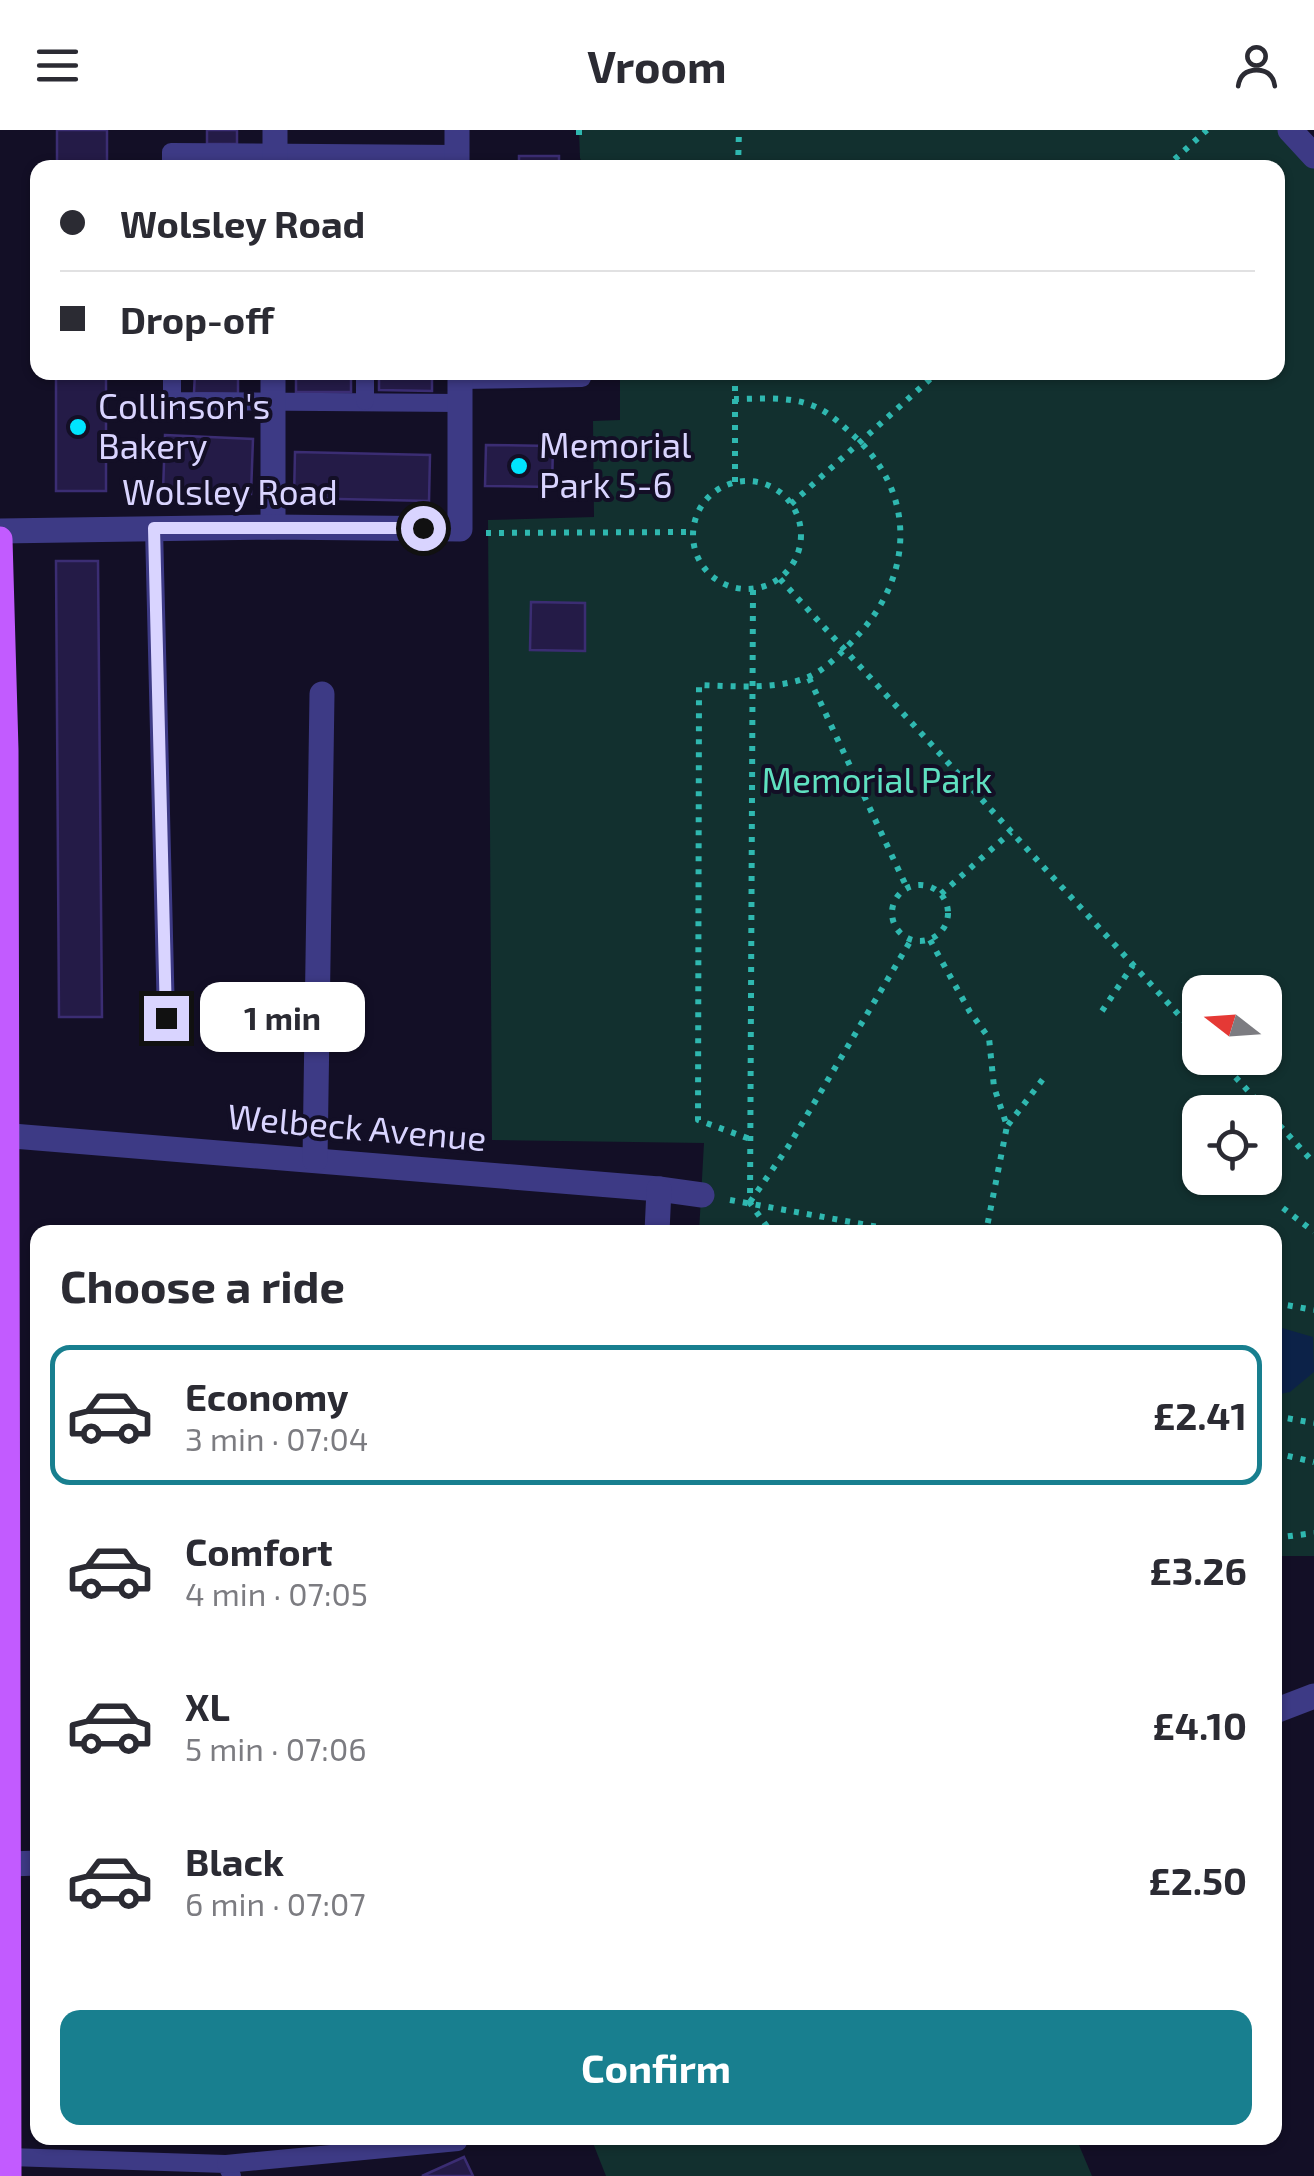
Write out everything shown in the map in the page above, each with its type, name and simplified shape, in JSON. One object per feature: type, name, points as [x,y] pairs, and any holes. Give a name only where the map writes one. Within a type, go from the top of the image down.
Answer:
[{"type":"main road","points":[[0,535],[9,2167]]},
{"type":"street","points":[[1290,130],[1314,156]]},
{"type":"street","points":[[272,380],[274,527]]},
{"type":"street","points":[[460,385],[460,529]]},
{"type":"street","name":"Wolsley Road","points":[[0,535],[154,528],[460,529]]},
{"type":"street","points":[[315,1160],[322,694]]},
{"type":"street","name":"Welbeck Avenue","points":[[4,1135],[659,1189],[702,1196]]},
{"type":"street","points":[[657,1225],[659,1189]]},
{"type":"street","points":[[1282,1708],[1314,1696]]},
{"type":"street","points":[[7,1880],[30,1867]]},
{"type":"lane","points":[[171,160],[171,152],[275,150],[358,160]]},
{"type":"lane","points":[[375,160],[457,151]]},
{"type":"lane","points":[[172,380],[172,401],[272,402],[365,401],[460,385],[547,380]]},
{"type":"lane","points":[[365,380],[365,401]]},
{"type":"lane","points":[[154,528],[166,1018]]},
{"type":"lane","points":[[9,2167],[230,2170],[434,2145]]},
{"type":"path","points":[[738,160],[739,130]]},
{"type":"path","points":[[1174,160],[1207,130]]},
{"type":"path","points":[[735,380],[735,482]]},
{"type":"path","points":[[791,504],[929,380]]},
{"type":"path","points":[[734,398],[809,404],[830,414],[880,463],[897,495],[901,533],[895,571],[883,602],[844,650],[809,678],[752,687],[699,685],[698,1120],[750,1139]]},
{"type":"path","points":[[754,480],[771,485],[786,496],[798,514],[802,533],[793,566],[780,579],[752,590],[728,587],[712,577],[699,561],[693,532],[701,505],[714,492],[735,482],[754,480]]},
{"type":"path","points":[[460,529],[488,533],[693,532]]},
{"type":"path","points":[[780,579],[1182,1018]]},
{"type":"path","points":[[752,590],[750,1203],[767,1225]]},
{"type":"path","points":[[809,678],[907,888]]},
{"type":"path","points":[[941,894],[1011,832]]},
{"type":"path","points":[[925,885],[941,894],[946,901],[948,920],[930,940],[911,940],[896,928],[892,920],[894,901],[907,888],[925,885]]},
{"type":"path","points":[[750,1203],[788,1147],[911,940]]},
{"type":"path","points":[[930,940],[989,1038],[994,1087],[1007,1126]]},
{"type":"path","points":[[1102,1011],[1133,965]]},
{"type":"path","points":[[1234,1075],[1314,1163]]},
{"type":"path","points":[[987,1225],[1007,1126],[1043,1078]]},
{"type":"path","points":[[702,1196],[868,1225]]},
{"type":"path","points":[[1282,1208],[1314,1232]]},
{"type":"path","points":[[1282,1304],[1314,1310]]},
{"type":"path","points":[[1282,1417],[1314,1424]]},
{"type":"path","points":[[1282,1455],[1314,1462]]},
{"type":"path","points":[[1282,1537],[1314,1533]]},
{"type":"green space","name":"Memorial Park","points":[[579,130],[1292,130],[1314,154],[1314,1556],[1282,1556],[1282,1225],[699,1225],[704,1143],[492,1140],[488,520],[594,517],[593,421],[620,420],[620,380],[1285,380],[1285,160],[581,160]]},
{"type":"green space","points":[[594,2145],[1079,2145],[1092,2176],[606,2176]]},
{"type":"water","points":[[1282,1328],[1313,1337],[1314,1372],[1290,1392],[1282,1394]]},
{"type":"building","points":[[57,130],[107,130],[107,160],[57,160]]},
{"type":"building","points":[[207,130],[237,130],[237,144],[207,144]]},
{"type":"building","points":[[519,156],[559,156],[559,160],[519,160]]},
{"type":"building","points":[[56,380],[106,380],[106,491],[56,491]]},
{"type":"building","points":[[195,380],[238,380],[238,394],[194,393]]},
{"type":"building","points":[[296,380],[351,380],[351,392],[296,392]]},
{"type":"building","points":[[379,380],[432,380],[432,391],[379,390]]},
{"type":"building","points":[[165,435],[253,439],[251,494],[163,491]]},
{"type":"building","name":"Memorial Park 5-6","points":[[486,445],[553,446],[552,487],[485,486]]},
{"type":"building","points":[[295,452],[430,455],[429,501],[294,498]]},
{"type":"building","points":[[56,561],[98,561],[102,1017],[59,1017]]},
{"type":"building","points":[[531,602],[585,603],[585,651],[530,650]]},
{"type":"building","points":[[464,2157],[473,2176],[422,2176]]},
{"type":"place","name":"Collinson's Bakery","points":[[78,427]]},
{"type":"place","name":"Memorial Park 5-6","points":[[519,466]]},
{"type":"route","points":[[166,1018],[154,528],[423,528]]}]
